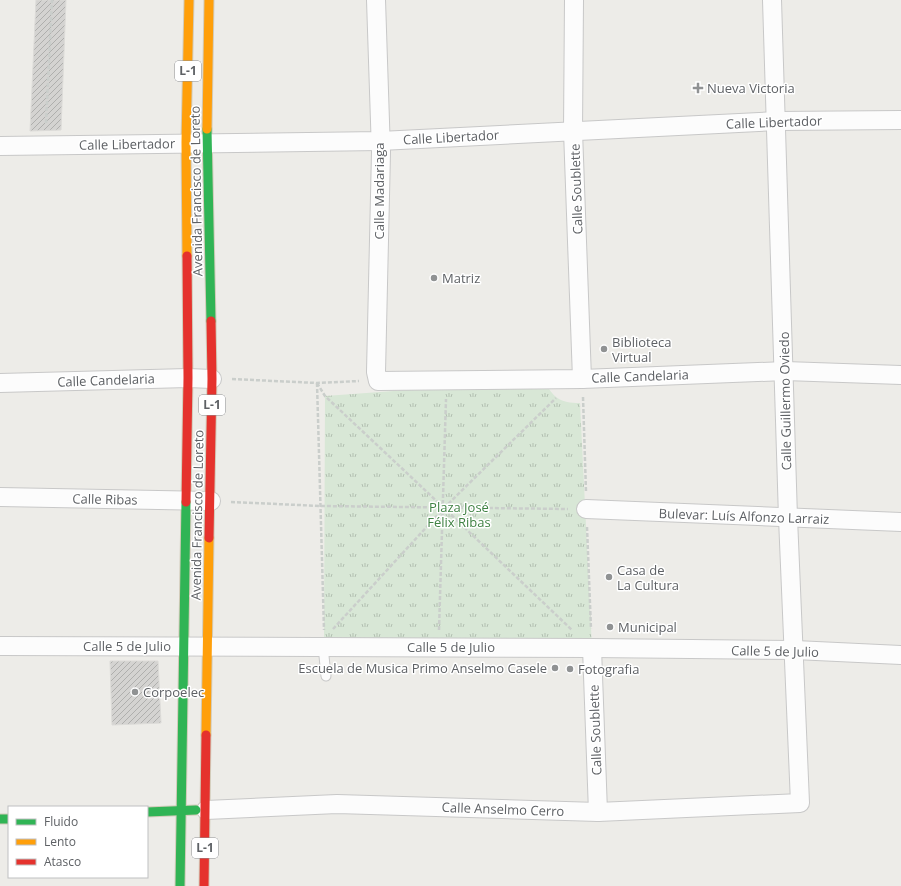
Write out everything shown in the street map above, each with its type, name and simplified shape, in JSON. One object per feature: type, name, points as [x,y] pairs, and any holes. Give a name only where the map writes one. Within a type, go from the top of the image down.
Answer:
[{"type":"main road","name":"Avenida Francisco de Loreto","points":[[180,886],[188,378],[186,142],[189,0]]},
{"type":"main road","name":"Avenida Francisco de Loreto","points":[[204,886],[207,646],[218,502],[220,379],[207,143],[209,0]]},
{"type":"main road","points":[[148,812],[206,810]]},
{"type":"street","name":"Calle Madariaga","points":[[376,0],[381,152],[376,372],[378,381]]},
{"type":"street","name":"Calle Soublette","points":[[574,0],[574,131],[582,378]]},
{"type":"street","name":"Calle Guillermo Oviedo","points":[[772,0],[777,121],[788,518],[795,650],[800,803]]},
{"type":"street","name":"Calle Libertador","points":[[0,146],[380,140],[777,121],[901,120]]},
{"type":"street","name":"Calle Candelaria","points":[[378,381],[582,378],[784,371],[901,375]]},
{"type":"street","name":"Calle Candelaria","points":[[0,383],[188,378],[220,379]]},
{"type":"street","name":"Calle Ribas","points":[[0,497],[186,500],[218,502]]},
{"type":"street","name":"Bulevar: Luís Alfonzo Larraiz","points":[[586,510],[901,522]]},
{"type":"street","name":"Calle 5 de Julio","points":[[0,646],[207,646],[326,637],[592,648],[795,650],[901,655]]},
{"type":"street","name":"Calle Soublette","points":[[592,648],[598,812]]},
{"type":"street","name":"Calle Anselmo Cerro","points":[[206,810],[337,804],[598,812],[800,803]]},
{"type":"lane","points":[[326,637],[326,676]]},
{"type":"path","points":[[46,123],[52,0]]},
{"type":"path","points":[[220,379],[317,383],[378,381]]},
{"type":"path","points":[[317,383],[326,637]]},
{"type":"path","points":[[317,383],[325,396],[592,648]]},
{"type":"path","points":[[439,632],[444,508],[446,396]]},
{"type":"path","points":[[326,637],[444,508],[556,397]]},
{"type":"path","points":[[218,502],[321,506],[586,510]]},
{"type":"green space","name":"Plaza José Félix Ribas","points":[[544,380],[554,395],[558,398],[567,402],[580,403],[592,648],[324,639],[325,396]]},
{"type":"building","points":[[36,0],[66,0],[61,130],[30,131]]},
{"type":"building","name":"Corpoelec","points":[[110,661],[158,661],[161,723],[112,725]]},
{"type":"traffic: fast","points":[[207,129],[211,321]]},
{"type":"traffic: fast","points":[[180,886],[186,502]]},
{"type":"traffic: fast","points":[[148,812],[196,810]]},
{"type":"traffic: fast","points":[[0,819],[8,819]]},
{"type":"traffic: slow","points":[[187,256],[186,142],[189,0]]},
{"type":"traffic: slow","points":[[207,129],[209,0]]},
{"type":"traffic: slow","points":[[206,735],[209,538]]},
{"type":"traffic: jam","points":[[186,502],[188,378],[187,256]]},
{"type":"traffic: jam","points":[[209,538],[212,379],[211,321]]},
{"type":"traffic: jam","points":[[204,886],[206,735]]},
{"type":"place","name":"Nueva Victoria","points":[[698,88]]},
{"type":"place","name":"Matriz","points":[[434,278]]},
{"type":"place","name":"Biblioteca Virtual","points":[[604,349]]},
{"type":"place","name":"Casa de La Cultura","points":[[609,577]]},
{"type":"place","name":"Municipal","points":[[610,627]]},
{"type":"place","name":"Escuela de Musica Primo Anselmo Casele","points":[[555,668]]},
{"type":"place","name":"Fotografia","points":[[570,669]]},
{"type":"place","name":"Corpoelec","points":[[135,692]]}]
